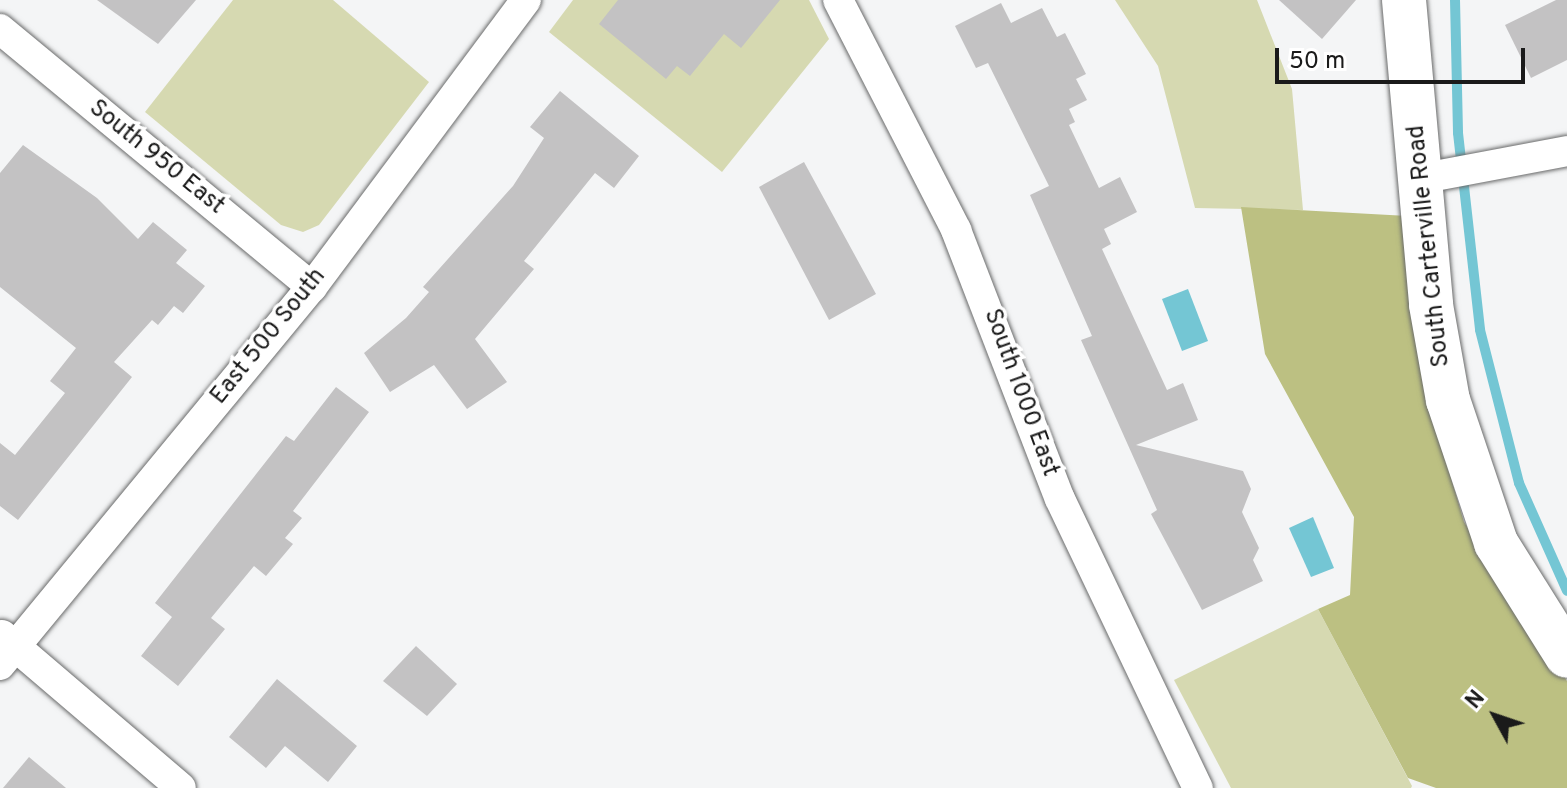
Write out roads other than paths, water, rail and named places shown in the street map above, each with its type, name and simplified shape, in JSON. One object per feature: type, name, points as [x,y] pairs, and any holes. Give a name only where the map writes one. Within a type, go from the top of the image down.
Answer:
[{"type":"street","name":"East 500 South","points":[[5,648],[312,287],[526,0]]},
{"type":"street","name":"South 1000 East","points":[[838,0],[956,230],[1060,499],[1198,788]]},
{"type":"street","name":"South Carterville Road","points":[[1404,0],[1431,305],[1468,473],[1496,543],[1567,656]]},
{"type":"street","name":"South 950 East","points":[[0,29],[312,287]]},
{"type":"street","points":[[1419,179],[1567,151]]},
{"type":"street","points":[[5,648],[181,788]]},
{"type":"water","points":[[1188,289],[1208,341],[1182,351],[1162,299]]},
{"type":"water","points":[[1313,517],[1334,568],[1311,577],[1289,528]]},
{"type":"waterway","points":[[1455,0],[1458,133],[1480,330],[1519,483],[1567,591]]}]
